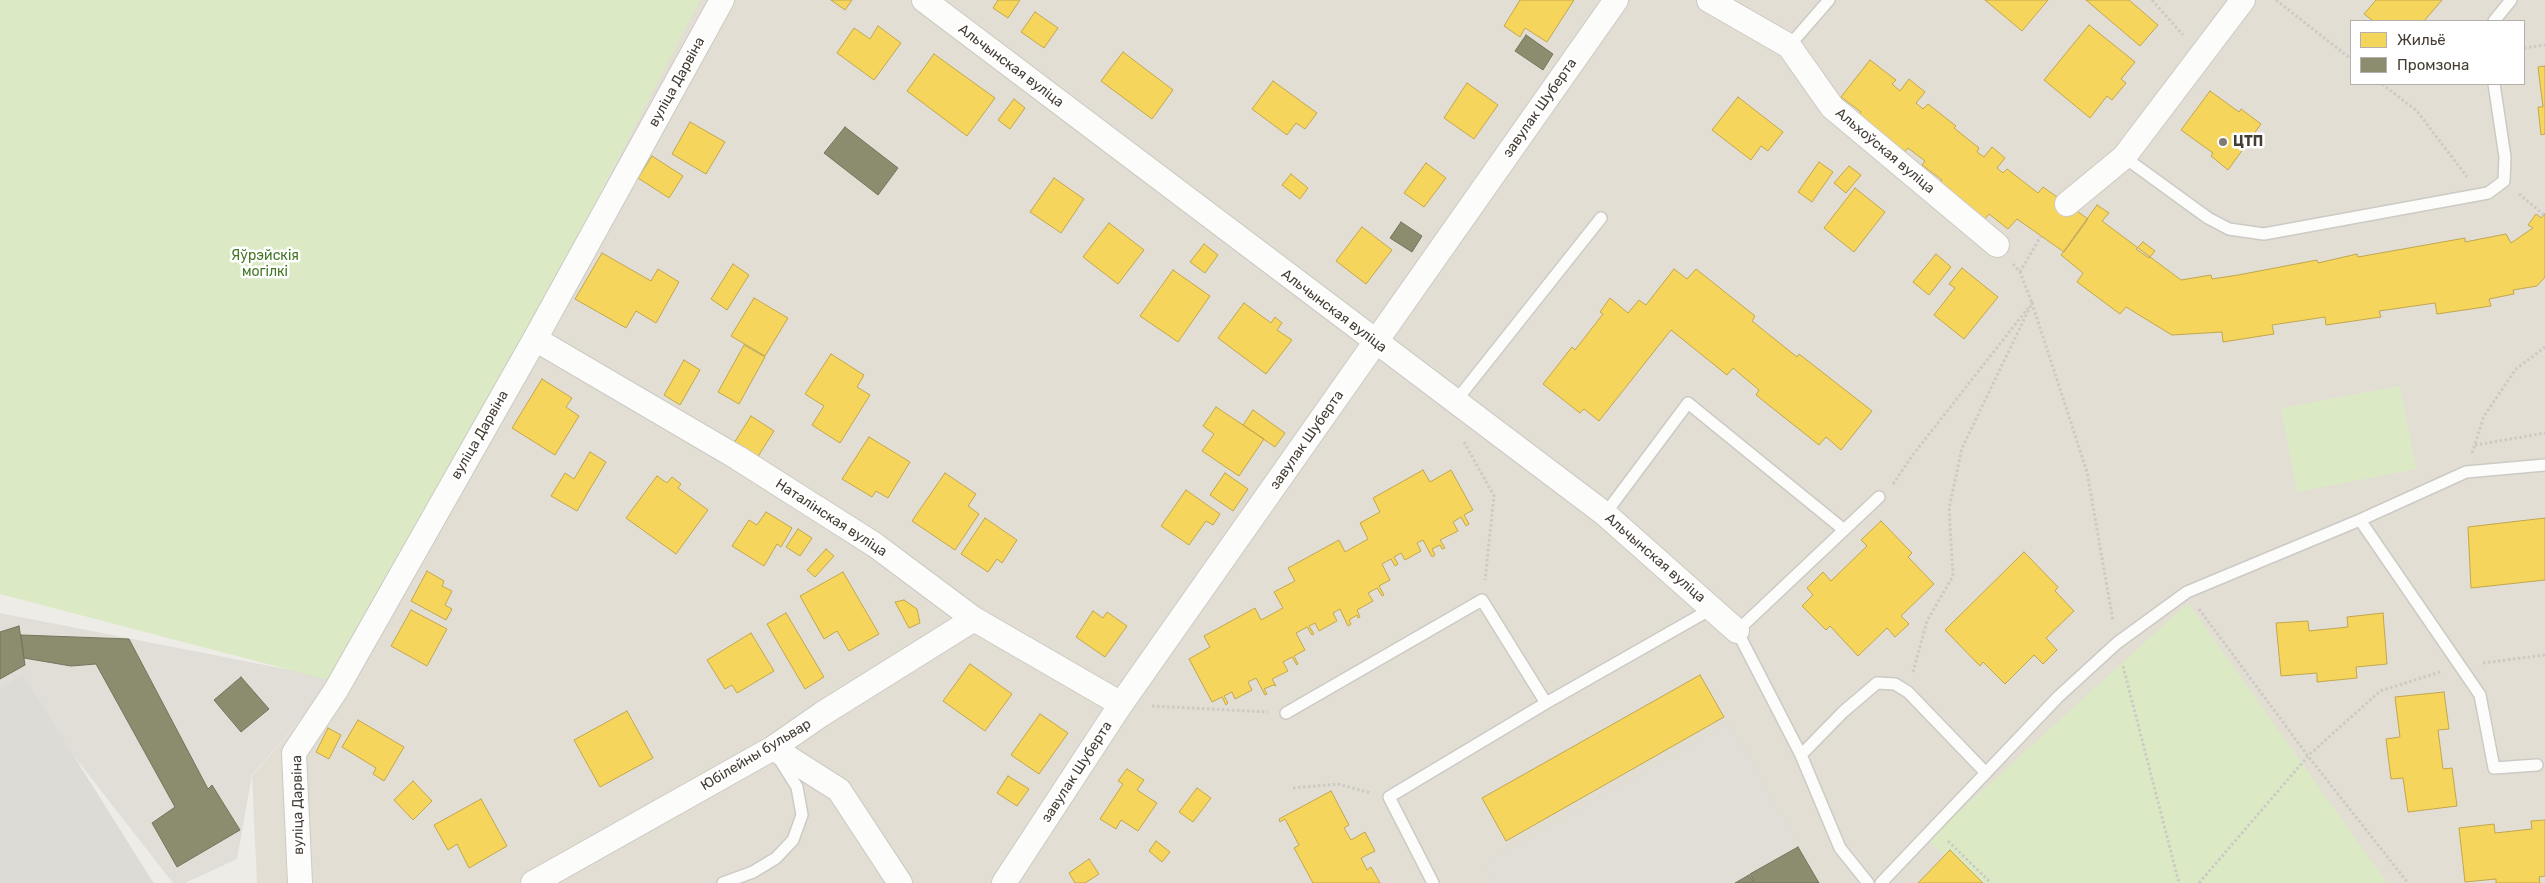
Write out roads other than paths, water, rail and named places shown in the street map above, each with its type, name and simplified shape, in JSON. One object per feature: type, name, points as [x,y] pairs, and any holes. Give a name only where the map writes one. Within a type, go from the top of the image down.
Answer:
[{"type":"street","name":"вуліца Дарвіна","points":[[300,883],[294,753],[336,690],[535,338],[722,0]]},
{"type":"street","name":"Альчынская вуліца","points":[[924,0],[1605,514],[1737,631]]},
{"type":"street","name":"завулак Шуберта","points":[[1011,879],[1121,704],[1616,0]]},
{"type":"street","name":"Альхоўская вуліца","points":[[1710,0],[1789,46],[1832,107],[1996,245]]},
{"type":"street","points":[[2067,204],[2124,156],[2243,0]]},
{"type":"street","name":"Наталінская вуліца","points":[[535,338],[738,458],[867,540],[974,619],[1121,704]]},
{"type":"street","name":"Юбілейны бульвар","points":[[533,883],[773,748],[822,714],[974,619]]},
{"type":"street","points":[[773,748],[839,790],[898,882]]},
{"type":"lane","points":[[1789,46],[1829,0]]},
{"type":"lane","points":[[2495,20],[2511,0]]},
{"type":"lane","points":[[2124,156],[2208,218],[2229,229],[2264,234],[2488,193],[2504,181],[2505,157],[2494,85]]},
{"type":"lane","points":[[1455,402],[1601,218]]},
{"type":"lane","points":[[1605,514],[1688,403],[1844,529]]},
{"type":"lane","points":[[1880,883],[2058,697],[2117,643],[2187,592],[2360,520],[2466,472],[2545,465]]},
{"type":"lane","points":[[1868,883],[1840,848],[1801,755],[1737,631],[1879,497]]},
{"type":"lane","points":[[2360,520],[2480,695],[2494,768],[2537,765]]},
{"type":"lane","points":[[1286,713],[1482,600],[1546,703]]},
{"type":"lane","points":[[1434,883],[1389,797],[1546,703],[1713,608]]},
{"type":"lane","points":[[1801,755],[1843,712],[1877,684],[1895,684],[1908,692],[1986,773]]},
{"type":"lane","points":[[723,883],[753,872],[776,858],[793,840],[802,815],[797,787],[773,748]]},
{"type":"place","name":"ЦТП","points":[[2223,142]]},
{"type":"park label","name":"Яўрэйскія могілкі","points":[[265,264]]}]
